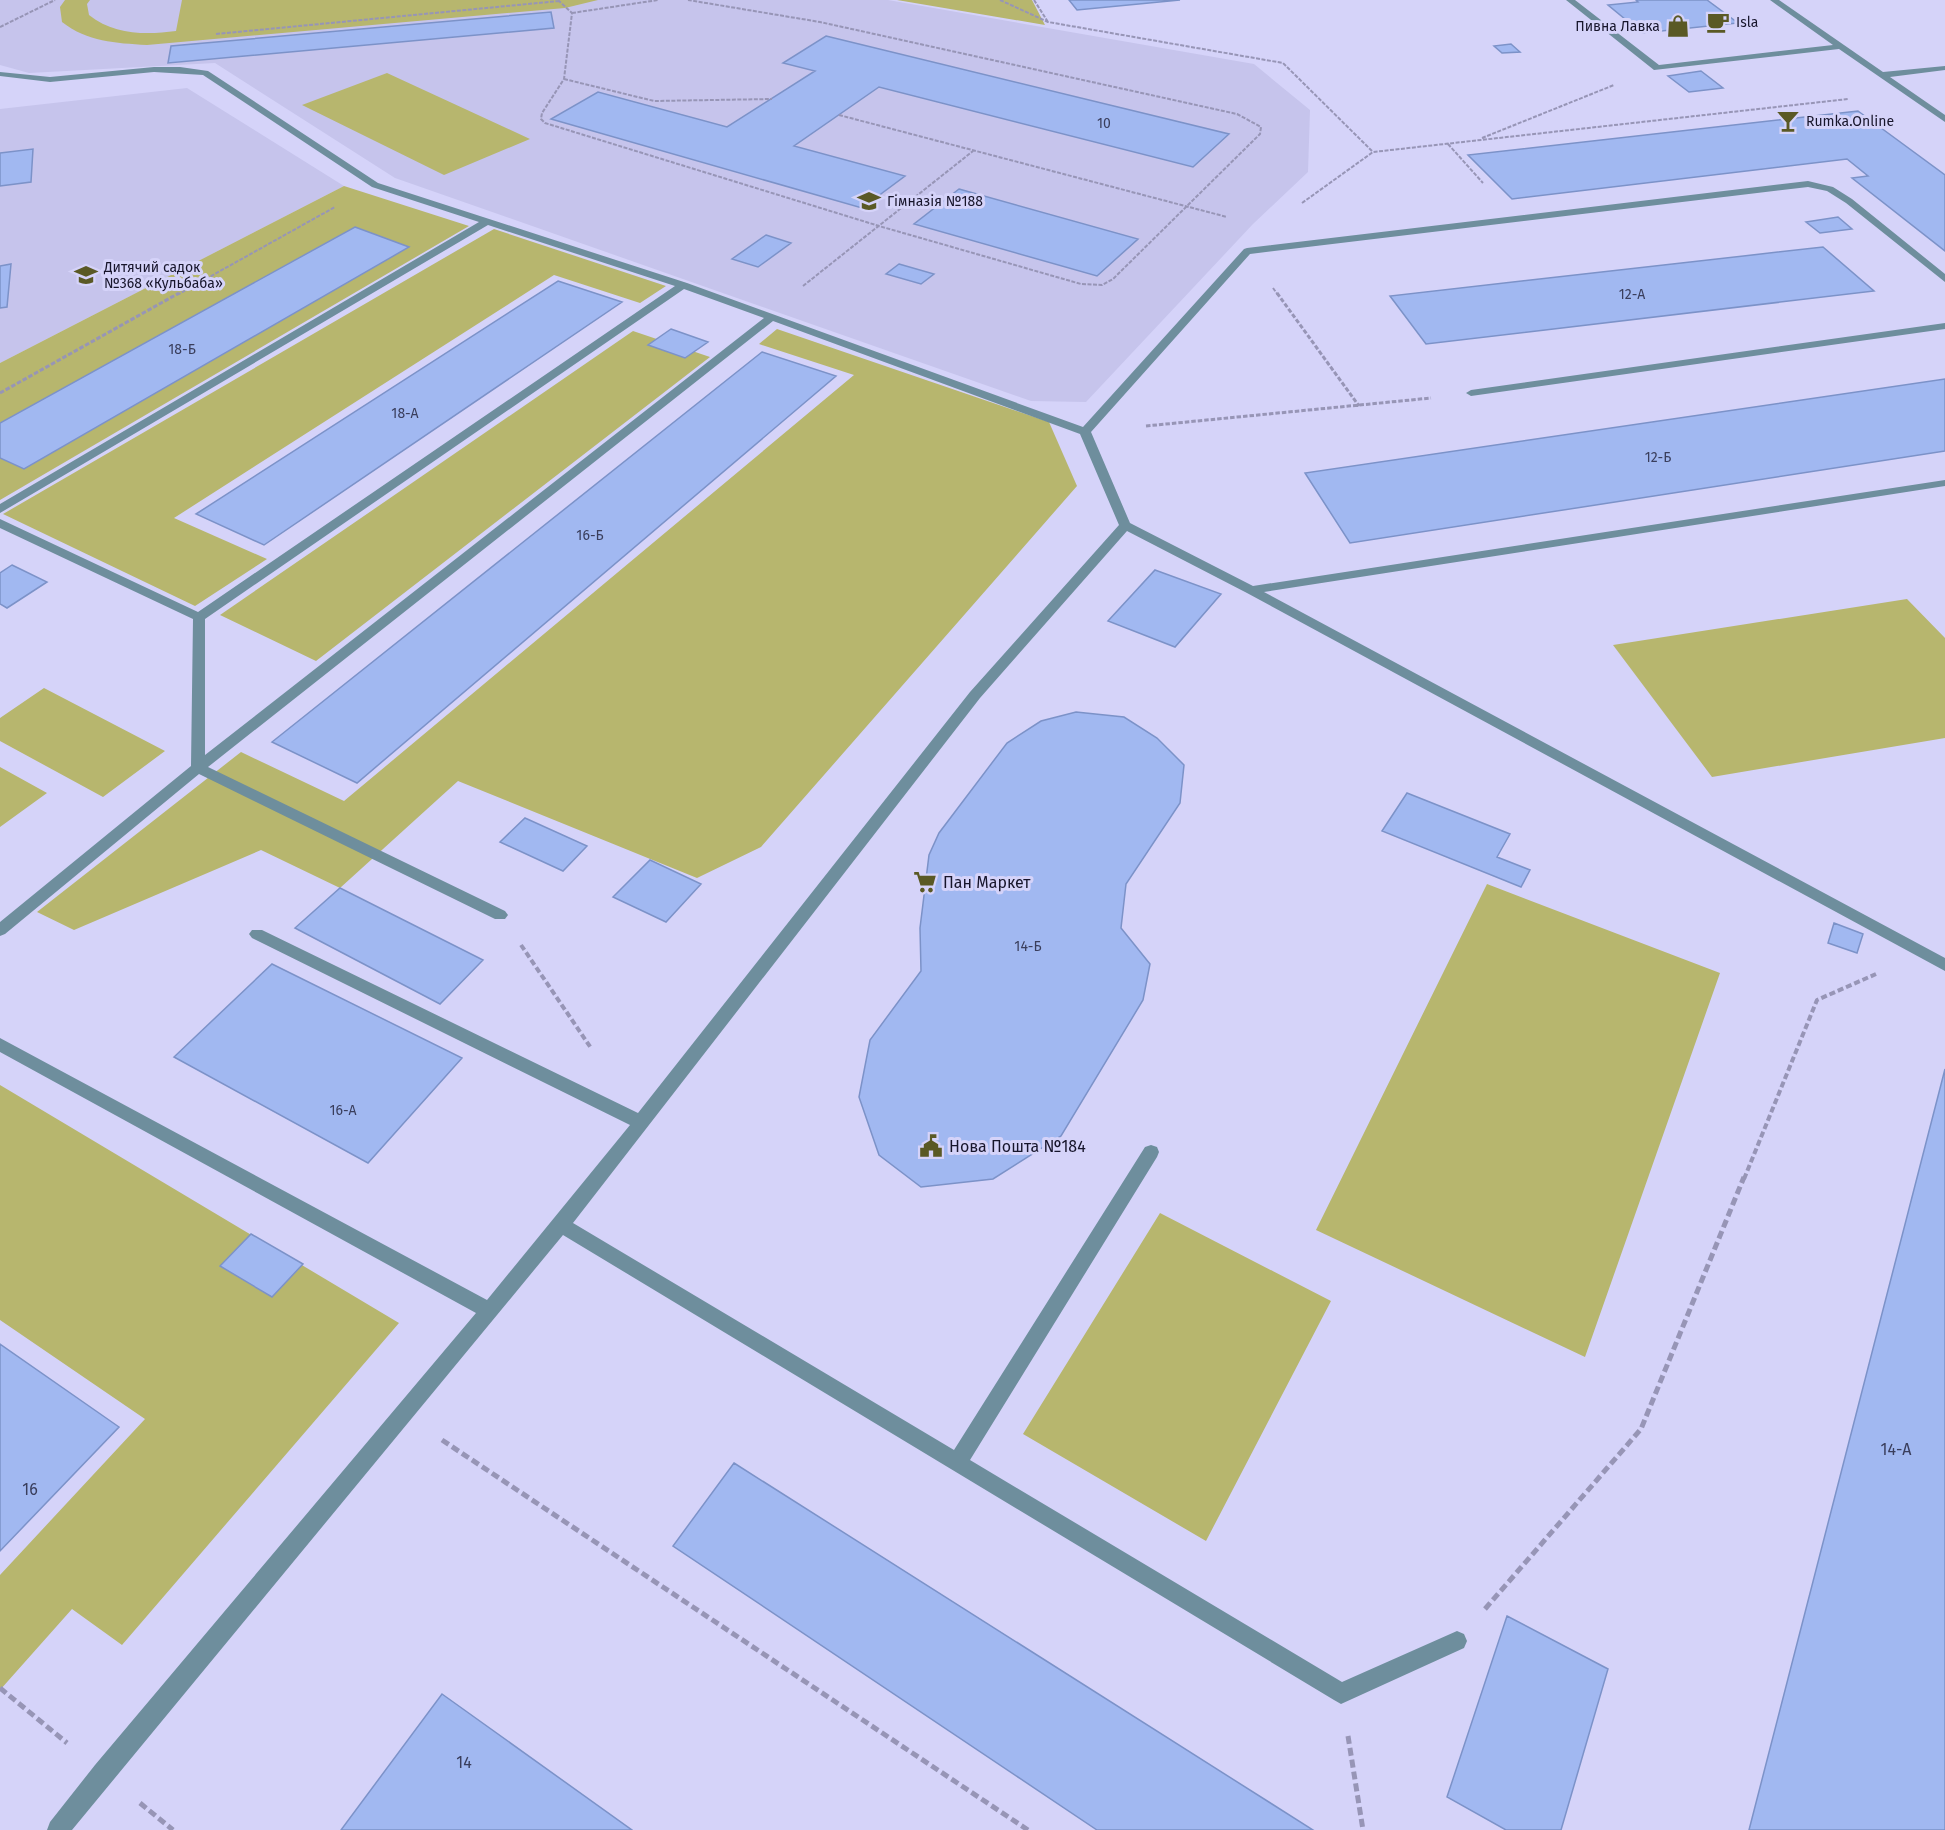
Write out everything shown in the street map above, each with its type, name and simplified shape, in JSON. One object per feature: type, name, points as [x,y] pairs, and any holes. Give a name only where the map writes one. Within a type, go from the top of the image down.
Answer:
[{"type":"street","points":[[1570,0],[1657,68],[1841,46]]},
{"type":"street","points":[[1774,0],[1945,119]]},
{"type":"street","points":[[1881,75],[1945,68]]},
{"type":"street","points":[[0,74],[31,78],[177,70],[205,73],[375,185],[683,285],[1085,432],[1125,525],[1251,590],[1945,965]]},
{"type":"street","points":[[1085,432],[1247,251],[1808,184],[1830,189],[1849,201],[1945,279]]},
{"type":"street","points":[[0,509],[488,220]]},
{"type":"street","points":[[199,617],[683,285]]},
{"type":"street","points":[[0,930],[198,768],[772,317]]},
{"type":"street","points":[[1470,393],[1945,326]]},
{"type":"street","points":[[1251,590],[1945,483]]},
{"type":"street","points":[[0,523],[199,617]]},
{"type":"street","points":[[58,1830],[561,1225],[975,695],[1125,525]]},
{"type":"street","points":[[198,768],[199,617]]},
{"type":"street","points":[[198,768],[500,915]]},
{"type":"street","points":[[256,934],[640,1122]]},
{"type":"street","points":[[0,1044],[489,1311]]},
{"type":"street","points":[[957,1462],[1151,1152]]},
{"type":"street","points":[[561,1225],[1341,1693],[1458,1641]]},
{"type":"path","points":[[0,27],[55,0]]},
{"type":"path","points":[[572,14],[658,0]]},
{"type":"path","points":[[572,14],[564,79],[542,113],[541,118],[545,123],[879,226],[1081,284],[1102,285],[1113,279],[1260,134],[1261,127],[1237,114],[820,22],[688,0]]},
{"type":"path","points":[[1000,0],[1048,22],[1283,63],[1373,152]]},
{"type":"path","points":[[1034,0],[1048,22]]},
{"type":"path","points":[[215,34],[559,1],[572,14]]},
{"type":"path","points":[[1475,141],[1657,68]]},
{"type":"path","points":[[564,79],[654,101],[772,99]]},
{"type":"path","points":[[1359,406],[1247,251],[1268,228],[1373,152],[1858,98]]},
{"type":"path","points":[[839,115],[1268,228]]},
{"type":"path","points":[[772,317],[773,310],[974,150]]},
{"type":"path","points":[[0,393],[375,185]]},
{"type":"path","points":[[1085,432],[1470,393]]},
{"type":"path","points":[[500,915],[593,1053]]},
{"type":"path","points":[[1458,1641],[1641,1429],[1817,1000],[1923,953]]},
{"type":"path","points":[[402,1414],[1028,1830]]},
{"type":"path","points":[[1341,1693],[1363,1830]]},
{"type":"shaded area","name":"Гімназія №188","points":[[0,0],[888,0],[1254,64],[1310,110],[1308,172],[1253,224],[1086,402],[1031,401],[395,178],[215,63],[29,73],[0,65]]},
{"type":"shaded area","points":[[65,0],[90,0],[87,4],[89,15],[109,26],[131,32],[153,33],[176,31],[182,0],[598,0],[565,8],[147,45],[92,38],[72,29],[62,22],[60,7]]},
{"type":"shaded area","points":[[897,0],[1032,0],[1045,25]]},
{"type":"shaded area","points":[[387,73],[530,139],[444,175],[302,105]]},
{"type":"shaded area","name":"Дитячий садок №368 «Кульбаба»","points":[[187,88],[344,186],[0,363],[0,109]]},
{"type":"shaded area","points":[[344,186],[469,226],[0,500],[0,363]]},
{"type":"shaded area","points":[[494,229],[666,286],[640,303],[554,275],[174,518],[267,559],[195,606],[3,514]]},
{"type":"shaded area","points":[[777,329],[1049,422],[1077,486],[761,847],[697,878],[458,781],[340,888],[261,850],[74,930],[37,912],[241,752],[344,801],[854,375],[759,344]]},
{"type":"shaded area","points":[[633,331],[710,357],[316,661],[220,615]]},
{"type":"shaded area","points":[[1907,599],[1945,638],[1945,738],[1712,777],[1613,645]]},
{"type":"shaded area","points":[[44,688],[165,751],[103,797],[0,741],[0,718]]},
{"type":"shaded area","points":[[0,767],[47,793],[0,827]]},
{"type":"shaded area","points":[[1487,884],[1720,973],[1585,1357],[1316,1230]]},
{"type":"shaded area","points":[[0,1085],[399,1323],[122,1645],[72,1609],[0,1690],[0,1575],[145,1419],[0,1320]]},
{"type":"shaded area","points":[[1160,1213],[1331,1301],[1206,1541],[1023,1434]]},
{"type":"building","points":[[1069,0],[1180,0],[1077,10]]},
{"type":"building","points":[[1636,0],[1707,0],[1738,23],[1642,33],[1608,5],[1638,2]]},
{"type":"building","points":[[551,12],[554,28],[168,63],[171,46]]},
{"type":"building","points":[[826,36],[1229,134],[1193,167],[879,87],[794,146],[905,176],[862,208],[551,119],[598,92],[727,127],[815,71],[783,63]]},
{"type":"building","points":[[1511,44],[1520,52],[1502,53],[1494,46]]},
{"type":"building","points":[[1701,71],[1723,88],[1689,92],[1668,76]]},
{"type":"building","points":[[1858,111],[1945,175],[1945,251],[1852,178],[1868,176],[1847,159],[1512,199],[1468,155]]},
{"type":"building","points":[[33,149],[31,182],[0,186],[0,153]]},
{"type":"building","points":[[959,189],[1138,239],[1097,276],[914,224]]},
{"type":"building","points":[[1838,217],[1852,229],[1820,233],[1806,222]]},
{"type":"building","points":[[355,227],[409,247],[24,469],[0,458],[0,423]]},
{"type":"building","points":[[766,235],[791,243],[758,267],[732,259]]},
{"type":"building","points":[[1823,247],[1874,291],[1426,344],[1390,296]]},
{"type":"building","points":[[11,264],[7,307],[0,308],[0,266]]},
{"type":"building","points":[[899,264],[934,274],[921,284],[886,274]]},
{"type":"building","points":[[558,281],[622,302],[264,545],[196,514]]},
{"type":"building","points":[[671,329],[708,342],[685,358],[648,345]]},
{"type":"building","points":[[762,352],[836,376],[357,783],[272,742]]},
{"type":"building","points":[[1945,379],[1945,451],[1350,543],[1305,473]]},
{"type":"building","points":[[12,565],[47,582],[7,608],[0,604],[0,573]]},
{"type":"building","points":[[1155,570],[1221,594],[1175,647],[1108,621]]},
{"type":"building","points":[[1076,712],[1124,717],[1157,738],[1184,765],[1180,803],[1126,884],[1121,928],[1150,964],[1143,1000],[1061,1136],[993,1179],[921,1187],[879,1155],[859,1097],[870,1040],[921,971],[920,928],[929,855],[939,833],[1007,743],[1041,721]]},
{"type":"building","points":[[1407,793],[1510,834],[1497,857],[1530,870],[1521,887],[1382,831]]},
{"type":"building","points":[[525,818],[587,846],[563,871],[500,842]]},
{"type":"building","points":[[650,860],[701,884],[666,922],[613,897]]},
{"type":"building","points":[[340,888],[483,960],[440,1004],[295,928]]},
{"type":"building","points":[[1834,923],[1863,934],[1857,953],[1828,943]]},
{"type":"building","points":[[272,964],[462,1058],[368,1163],[174,1057]]},
{"type":"building","points":[[1945,1069],[1945,1830],[1749,1830]]},
{"type":"building","points":[[251,1234],[303,1264],[272,1297],[220,1266]]},
{"type":"building","points":[[0,1344],[119,1427],[0,1551]]},
{"type":"building","points":[[734,1463],[1313,1830],[1097,1830],[673,1546]]},
{"type":"building","points":[[1507,1616],[1608,1669],[1561,1830],[1506,1830],[1447,1797]]},
{"type":"building","points":[[442,1694],[632,1830],[341,1830]]},
{"type":"place","name":"Isla","points":[[1718,22]]},
{"type":"place","name":"Пивна Лавка","points":[[1678,26]]},
{"type":"place","name":"Rumka.Online","points":[[1788,121]]},
{"type":"place","name":"Гімназія №188","points":[[869,201]]},
{"type":"place","name":"Дитячий садок №368 «Кульбаба»","points":[[86,275]]},
{"type":"place","name":"Пан Маркет","points":[[925,882]]},
{"type":"place","name":"Нова Пошта №184","points":[[931,1146]]}]
